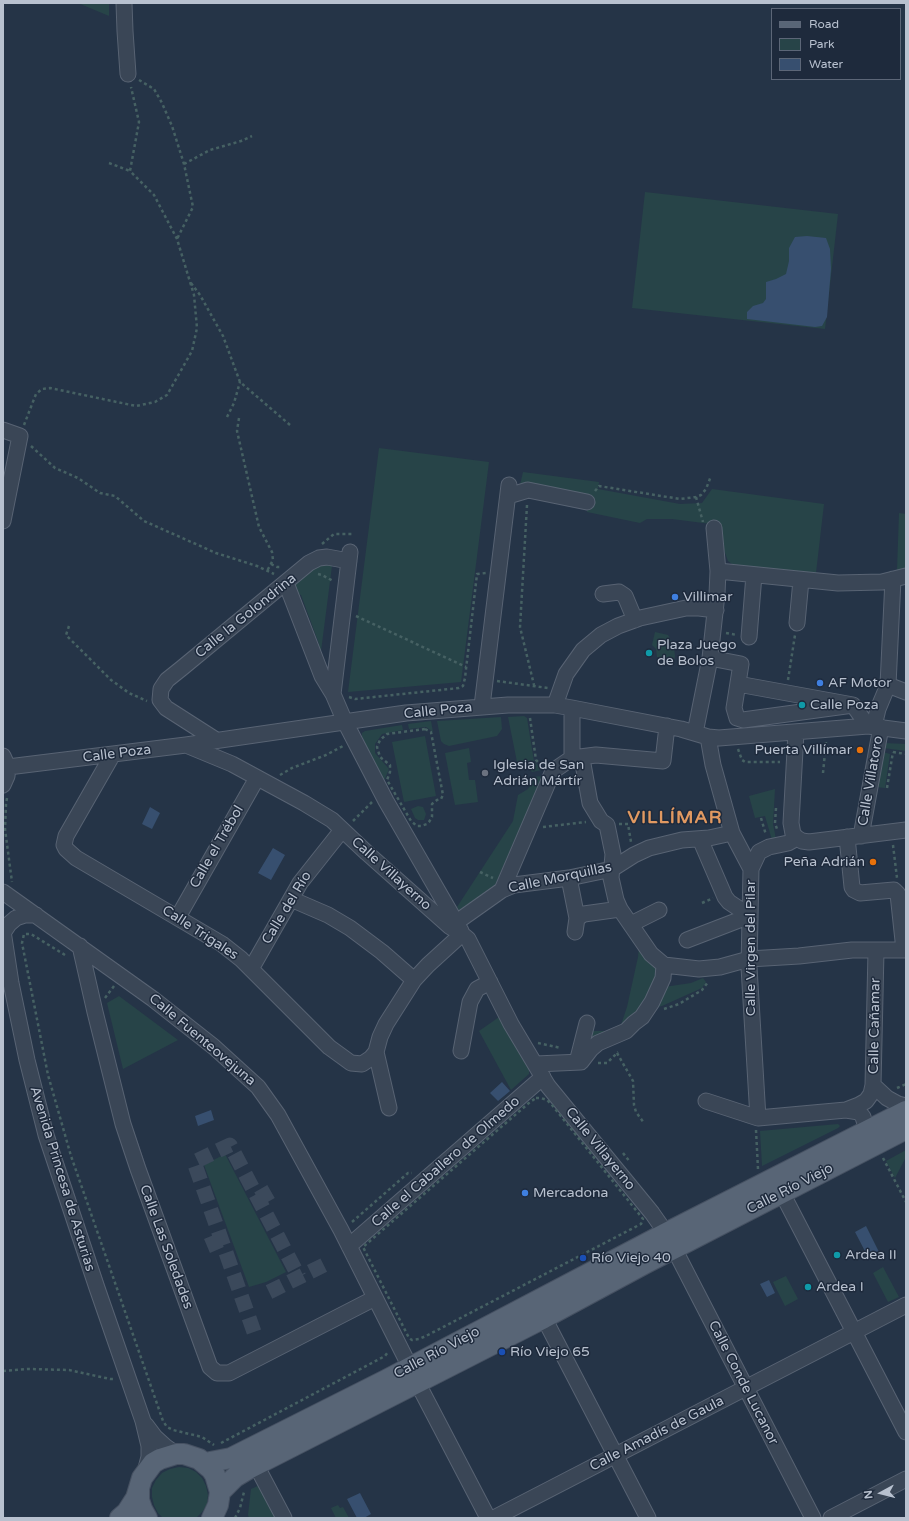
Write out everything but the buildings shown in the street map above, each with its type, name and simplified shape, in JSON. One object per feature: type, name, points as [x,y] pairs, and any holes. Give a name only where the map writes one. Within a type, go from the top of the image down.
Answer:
[{"type":"main road","name":"Calle Río Viejo","points":[[205,1464],[231,1458],[414,1374],[544,1318],[670,1241],[782,1193],[863,1142],[906,1111]]},
{"type":"main road","name":"Calle Río Viejo","points":[[220,1492],[235,1477],[414,1374],[863,1142],[906,1129]]},
{"type":"main road","points":[[120,1518],[127,1512],[136,1498],[142,1480],[153,1463],[160,1458],[176,1454],[192,1456],[205,1464],[214,1475],[220,1492],[218,1505],[212,1518]]},
{"type":"main road","points":[[142,1480],[139,1500],[147,1518]]},
{"type":"street","points":[[124,3],[128,74]]},
{"type":"street","points":[[3,430],[20,436],[3,521]]},
{"type":"street","points":[[482,706],[493,678],[498,571],[508,491],[528,490],[587,502]]},
{"type":"street","name":"Calle Virgen del Pilar","points":[[714,528],[718,571],[716,610],[701,735],[732,833],[751,868],[749,959],[755,1123]]},
{"type":"street","name":"Calle la Golondrina","points":[[163,704],[161,689],[167,680],[309,563],[319,558],[327,557],[349,557],[339,693]]},
{"type":"street","points":[[718,571],[838,583],[882,582],[900,578]]},
{"type":"street","points":[[749,637],[754,575]]},
{"type":"street","name":"Calle Villatoro","points":[[852,838],[878,709],[888,685],[900,578]]},
{"type":"street","points":[[797,623],[801,580]]},
{"type":"street","points":[[286,583],[322,676],[339,693],[345,722],[386,789],[460,928]]},
{"type":"street","points":[[603,594],[619,592],[625,596],[637,619]]},
{"type":"street","points":[[555,705],[566,674],[584,650],[607,632],[637,619],[686,608],[716,610]]},
{"type":"street","points":[[710,658],[741,664],[734,708],[737,718],[743,720],[853,706]]},
{"type":"street","points":[[738,684],[853,706],[874,726]]},
{"type":"street","points":[[888,685],[906,692]]},
{"type":"street","points":[[163,704],[216,740]]},
{"type":"street","name":"Calle Poza","points":[[5,762],[113,754],[186,745],[406,713],[482,706],[555,705],[667,726],[701,735],[736,737],[874,726],[906,731]]},
{"type":"street","points":[[572,708],[572,758]]},
{"type":"street","points":[[502,890],[553,771],[572,758],[596,755],[664,762],[667,726]]},
{"type":"street","points":[[796,732],[791,823],[793,834],[796,838]]},
{"type":"street","name":"Calle Villayerno","points":[[186,745],[232,764],[332,820],[449,926],[460,928],[468,939],[511,1024],[548,1086],[652,1213],[670,1241]]},
{"type":"street","name":"Calle Trigales","points":[[113,754],[66,836],[64,845],[71,855],[222,944],[240,958],[329,1046],[351,1063],[362,1064],[371,1058],[376,1052]]},
{"type":"street","points":[[572,758],[583,764],[590,803],[604,822],[613,854],[612,878],[616,900],[620,910],[651,954],[664,965],[699,969],[720,967],[749,959],[799,956],[852,950],[905,950],[897,892],[890,890],[860,893],[852,887],[852,838]]},
{"type":"street","points":[[5,762],[7,776],[6,789]]},
{"type":"street","name":"Calle el Trébol","points":[[178,917],[257,778]]},
{"type":"street","name":"Calle del Río","points":[[251,969],[300,883],[342,830]]},
{"type":"street","name":"Calle Villatoro","points":[[751,868],[759,852],[796,838],[809,842],[852,838],[906,830]]},
{"type":"street","name":"Calle Morquillas","points":[[376,1052],[380,1037],[386,1024],[414,980],[460,928],[460,919],[502,890],[514,885],[569,878],[612,869],[634,855],[649,848],[682,840],[710,838],[732,833]]},
{"type":"street","points":[[700,839],[725,897],[729,902],[750,916]]},
{"type":"street","points":[[569,878],[576,925],[584,914],[620,910]]},
{"type":"street","name":"Calle Fuenteovejuna","points":[[3,892],[153,999],[214,1047],[258,1087],[278,1115],[349,1246],[488,1518]]},
{"type":"street","points":[[291,899],[328,915],[350,928],[382,952],[414,980]]},
{"type":"street","points":[[631,924],[659,910]]},
{"type":"street","points":[[3,932],[16,918],[25,915],[36,915]]},
{"type":"street","points":[[687,940],[750,916]]},
{"type":"street","name":"Avenida Princesa de Asturias","points":[[3,932],[10,983],[27,1060],[46,1135],[143,1421],[149,1446],[149,1457],[142,1480]]},
{"type":"street","name":"Calle Las Soledades","points":[[80,946],[123,1124],[210,1367],[217,1373],[229,1373],[375,1298]]},
{"type":"street","name":"Calle Cañamar","points":[[876,951],[873,1085],[887,1098],[898,1104],[906,1106]]},
{"type":"street","points":[[587,1023],[579,1057],[581,1062],[598,1043],[626,1032],[642,1016],[652,1002],[663,978],[664,965]]},
{"type":"street","points":[[461,1051],[472,997],[477,989],[490,982]]},
{"type":"street","points":[[376,1052],[389,1108]]},
{"type":"street","points":[[540,1071],[579,1057]]},
{"type":"street","name":"Calle el Caballero de Olmedo","points":[[349,1246],[540,1071]]},
{"type":"street","points":[[706,1101],[755,1123],[846,1110],[866,1101],[871,1094],[873,1085]]},
{"type":"street","points":[[846,1110],[860,1112],[863,1116],[866,1127],[863,1142]]},
{"type":"street","points":[[782,1193],[906,1432]]},
{"type":"street","name":"Calle Conde Lucanor","points":[[670,1241],[812,1518]]},
{"type":"street","name":"Calle Amadís de Gaula","points":[[494,1518],[906,1305]]},
{"type":"street","points":[[544,1318],[648,1518]]},
{"type":"street","name":"Avenida Princesa de Asturias","points":[[143,1421],[155,1437],[176,1454]]},
{"type":"street","points":[[256,1465],[284,1518]]},
{"type":"street","points":[[831,1518],[906,1479]]},
{"type":"path","points":[[128,74],[139,122],[130,171]]},
{"type":"path","points":[[154,89],[162,102],[172,126],[184,164],[193,207],[177,239]]},
{"type":"path","points":[[184,164],[210,150],[241,141],[252,136]]},
{"type":"path","points":[[109,164],[130,171],[154,195],[177,239],[194,295],[197,328],[192,351],[167,395],[155,402],[136,406],[50,388],[42,389],[36,394],[20,436],[55,468],[78,478],[100,493],[115,496],[144,521],[216,553],[257,566],[281,578],[286,583]]},
{"type":"path","points":[[189,281],[200,295],[223,336],[240,382],[290,425]]},
{"type":"path","points":[[227,417],[234,403],[240,382]]},
{"type":"path","points":[[239,418],[237,431],[259,527],[272,552],[273,560],[267,571]]},
{"type":"path","points":[[599,486],[680,498],[696,497],[701,495],[706,489],[711,476]]},
{"type":"path","points":[[696,497],[703,522],[714,528]]},
{"type":"path","points":[[527,498],[520,628],[534,685]]},
{"type":"path","points":[[339,693],[355,698],[459,688],[463,686],[477,574],[498,571]]},
{"type":"path","points":[[353,622],[354,615],[466,667]]},
{"type":"path","points":[[787,684],[797,623]]},
{"type":"path","points":[[69,626],[66,635],[110,680],[129,693],[163,704]]},
{"type":"path","points":[[713,630],[749,637]]},
{"type":"path","points":[[465,678],[493,678],[560,689]]},
{"type":"path","points":[[529,714],[536,760],[547,772],[553,771]]},
{"type":"path","points":[[342,830],[386,789],[390,766],[380,757],[378,750],[380,740],[387,734],[425,729],[429,730],[431,732],[443,795],[441,799],[432,804],[432,817],[427,824],[417,826],[411,821],[386,789]]},
{"type":"path","points":[[736,737],[739,752],[742,760],[745,762],[794,761]]},
{"type":"path","points":[[821,740],[826,740],[823,773]]},
{"type":"path","points":[[276,780],[280,775],[292,768],[326,755],[350,743]]},
{"type":"path","points":[[887,751],[906,754]]},
{"type":"path","points":[[887,788],[892,752]]},
{"type":"path","points":[[6,789],[5,829],[11,877]]},
{"type":"path","points":[[529,825],[545,827],[604,822],[628,824],[634,855]]},
{"type":"path","points":[[893,844],[899,888],[897,892]]},
{"type":"path","points":[[71,959],[31,934],[24,934],[22,943],[46,1068],[70,1156],[166,1427],[202,1437],[216,1445],[385,1356],[388,1354],[388,1350]]},
{"type":"path","points":[[642,1016],[679,1004],[702,990],[720,967]]},
{"type":"path","points":[[532,1040],[579,1057]]},
{"type":"path","points":[[617,1053],[633,1082],[634,1105],[636,1112],[644,1123]]},
{"type":"path","points":[[536,1098],[547,1100],[552,1105],[643,1219],[640,1224],[415,1340],[409,1338],[364,1250],[363,1247],[365,1245],[536,1098]]},
{"type":"path","points":[[755,1123],[758,1171],[765,1167]]},
{"type":"path","points":[[863,1142],[869,1164],[889,1154]]},
{"type":"path","points":[[623,1153],[632,1165]]},
{"type":"path","points":[[883,1157],[906,1202]]},
{"type":"path","points":[[3,1371],[28,1369],[69,1370],[110,1379],[128,1376]]},
{"type":"path","points":[[237,1514],[239,1518]]},
{"type":"green space","points":[[78,3],[109,3],[109,16]]},
{"type":"green space","points":[[645,192],[838,214],[825,329],[632,308]]},
{"type":"green space","points":[[379,448],[489,462],[461,682],[348,692]]},
{"type":"green space","points":[[523,472],[599,482],[598,489],[680,504],[702,503],[712,489],[824,504],[816,573],[749,570],[728,561],[720,539],[722,527],[711,524],[672,519],[647,519],[640,523],[587,512],[587,496],[520,485]]},
{"type":"green space","points":[[899,513],[906,514],[906,569],[897,570]]},
{"type":"green space","points":[[326,564],[332,566],[320,659],[316,649],[319,644],[301,595],[295,593],[293,583],[313,566]]},
{"type":"green space","points":[[655,632],[668,635],[674,647],[674,661],[657,657],[656,649],[652,645]]},
{"type":"green space","points":[[524,716],[527,718],[534,761],[542,770],[532,772],[522,762],[517,762],[508,717]]},
{"type":"green space","points":[[501,717],[502,729],[497,736],[449,746],[441,741],[437,721]]},
{"type":"green space","points":[[431,721],[433,732],[426,727],[409,729],[408,724]]},
{"type":"green space","points":[[402,725],[403,730],[382,734],[375,744],[375,753],[389,769],[384,781],[362,737],[362,733],[365,731]]},
{"type":"green space","points":[[425,736],[436,796],[404,802],[392,742]]},
{"type":"green space","points":[[884,743],[906,744],[906,751],[883,748]]},
{"type":"green space","points":[[469,748],[471,762],[467,763],[469,780],[475,780],[478,802],[455,805],[445,753]]},
{"type":"green space","points":[[883,752],[890,754],[885,788],[876,787]]},
{"type":"green space","points":[[543,776],[494,888],[460,913],[457,907],[513,821],[518,795],[528,789],[532,783],[532,777]]},
{"type":"green space","points":[[775,789],[773,824],[776,839],[772,840],[765,816],[755,818],[749,796]]},
{"type":"green space","points":[[418,806],[423,807],[426,814],[424,820],[418,820],[415,818],[411,809]]},
{"type":"green space","points":[[639,947],[658,971],[647,1005],[626,1027],[592,1042],[592,1031],[611,1031],[621,1025],[627,1007]]},
{"type":"green space","points":[[703,978],[706,982],[702,988],[662,1006],[654,1008],[664,987],[691,983]]},
{"type":"green space","points":[[119,996],[178,1040],[123,1069],[107,1003]]},
{"type":"green space","points":[[502,1015],[529,1067],[529,1074],[511,1090],[479,1031]]},
{"type":"green space","points":[[838,1124],[840,1126],[838,1128],[762,1166],[760,1131]]},
{"type":"green space","points":[[906,1150],[906,1159],[895,1178],[886,1161]]},
{"type":"green space","points":[[225,1154],[286,1272],[266,1282],[249,1287],[204,1165]]},
{"type":"green space","points":[[883,1267],[899,1297],[888,1302],[873,1273]]},
{"type":"green space","points":[[786,1276],[798,1299],[785,1306],[773,1282]]},
{"type":"green space","points":[[179,1467],[188,1468],[196,1472],[202,1478],[206,1486],[208,1495],[207,1504],[196,1518],[163,1518],[158,1513],[154,1505],[152,1488],[156,1480],[162,1473]]},
{"type":"green space","points":[[260,1485],[277,1518],[249,1518],[248,1515],[251,1489]]},
{"type":"green space","points":[[338,1505],[340,1508],[343,1507],[349,1518],[336,1518],[331,1508]]},
{"type":"water","points":[[807,236],[826,238],[830,249],[831,269],[827,317],[822,326],[815,327],[747,319],[747,312],[753,306],[763,303],[766,299],[766,282],[786,274],[789,261],[789,248],[795,237]]},
{"type":"water","points":[[150,807],[160,813],[152,829],[142,824]]},
{"type":"water","points":[[273,848],[285,855],[271,880],[258,873]]},
{"type":"water","points":[[502,1082],[510,1091],[498,1101],[490,1093]]},
{"type":"water","points":[[211,1110],[214,1120],[198,1126],[195,1116]]},
{"type":"water","points":[[866,1226],[879,1252],[868,1257],[855,1232]]},
{"type":"water","points":[[769,1280],[775,1293],[767,1297],[760,1284]]},
{"type":"water","points":[[360,1493],[371,1514],[364,1518],[357,1518],[347,1499]]},
{"type":"tunnel","points":[[254,1332],[194,1162],[230,1145],[299,1277]]},
{"type":"tunnel","points":[[258,1199],[272,1191]]},
{"type":"tunnel","points":[[207,1246],[221,1240]]},
{"type":"tunnel","points":[[269,1292],[324,1265]]},
{"type":"place","name":"Villimar","points":[[675,597]]},
{"type":"place","name":"Plaza Juego de Bolos","points":[[649,653]]},
{"type":"place","name":"AF Motor","points":[[820,683]]},
{"type":"place","name":"Calle Poza","points":[[802,705]]},
{"type":"place","name":"Puerta Villímar","points":[[860,750]]},
{"type":"place","name":"Iglesia de San Adrián Mártír","points":[[485,773]]},
{"type":"place","name":"Peña Adrián","points":[[873,862]]},
{"type":"place","name":"Mercadona","points":[[525,1193]]},
{"type":"place","name":"Ardea II","points":[[837,1255]]},
{"type":"place","name":"Río Viejo 40","points":[[583,1258]]},
{"type":"place","name":"Ardea I","points":[[808,1287]]},
{"type":"place","name":"Río Viejo 65","points":[[502,1352]]},
{"type":"district","name":"VILLÍMAR","points":[[675,818]]}]
